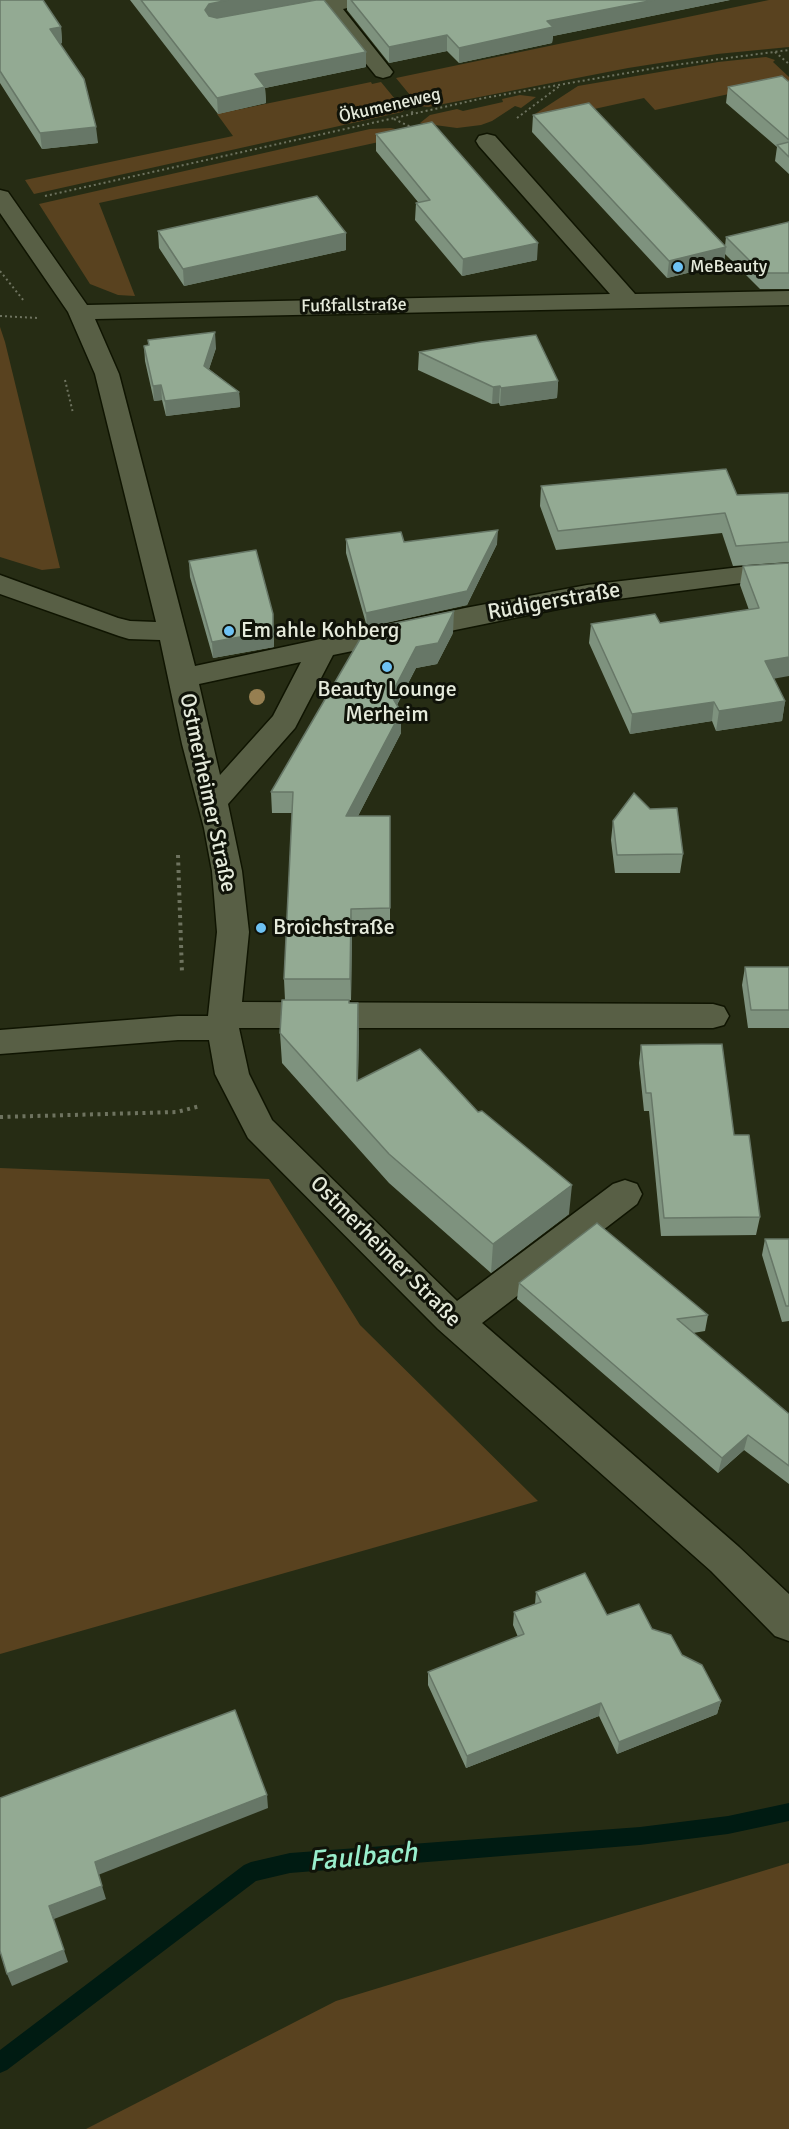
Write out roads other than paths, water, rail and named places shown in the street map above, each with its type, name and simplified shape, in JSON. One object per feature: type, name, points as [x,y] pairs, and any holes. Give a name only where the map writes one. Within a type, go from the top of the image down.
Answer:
[{"type":"street","points":[[262,18],[327,3],[359,0]]},
{"type":"street","points":[[327,3],[383,72]]},
{"type":"street","points":[[487,141],[628,300]]},
{"type":"street","name":"Ostmerheimer Straße","points":[[2,200],[81,312],[107,374],[213,801],[227,871],[233,932],[225,1021],[232,1074],[260,1129],[456,1322],[725,1559],[789,1623]]},
{"type":"street","name":"Fußfallstraße","points":[[81,312],[789,298]]},
{"type":"street","name":"Rüdigerstraße","points":[[184,678],[465,617],[587,594],[749,574],[789,572]]},
{"type":"street","points":[[0,584],[129,630],[171,631]]},
{"type":"street","points":[[213,801],[285,721],[322,648]]},
{"type":"street","points":[[0,1042],[178,1028],[225,1021],[713,1016]]},
{"type":"street","points":[[456,1322],[625,1194]]},
{"type":"waterway","name":"Faulbach","points":[[0,2063],[251,1872],[290,1863],[640,1836],[728,1825],[789,1812]]},
{"type":"place","name":"MeBeauty","points":[[678,267]]},
{"type":"place","name":"Em ahle Kohberg","points":[[229,631]]},
{"type":"place","name":"Beauty Lounge Merheim","points":[[387,667]]},
{"type":"place","name":"Broichstraße","points":[[261,928]]}]
